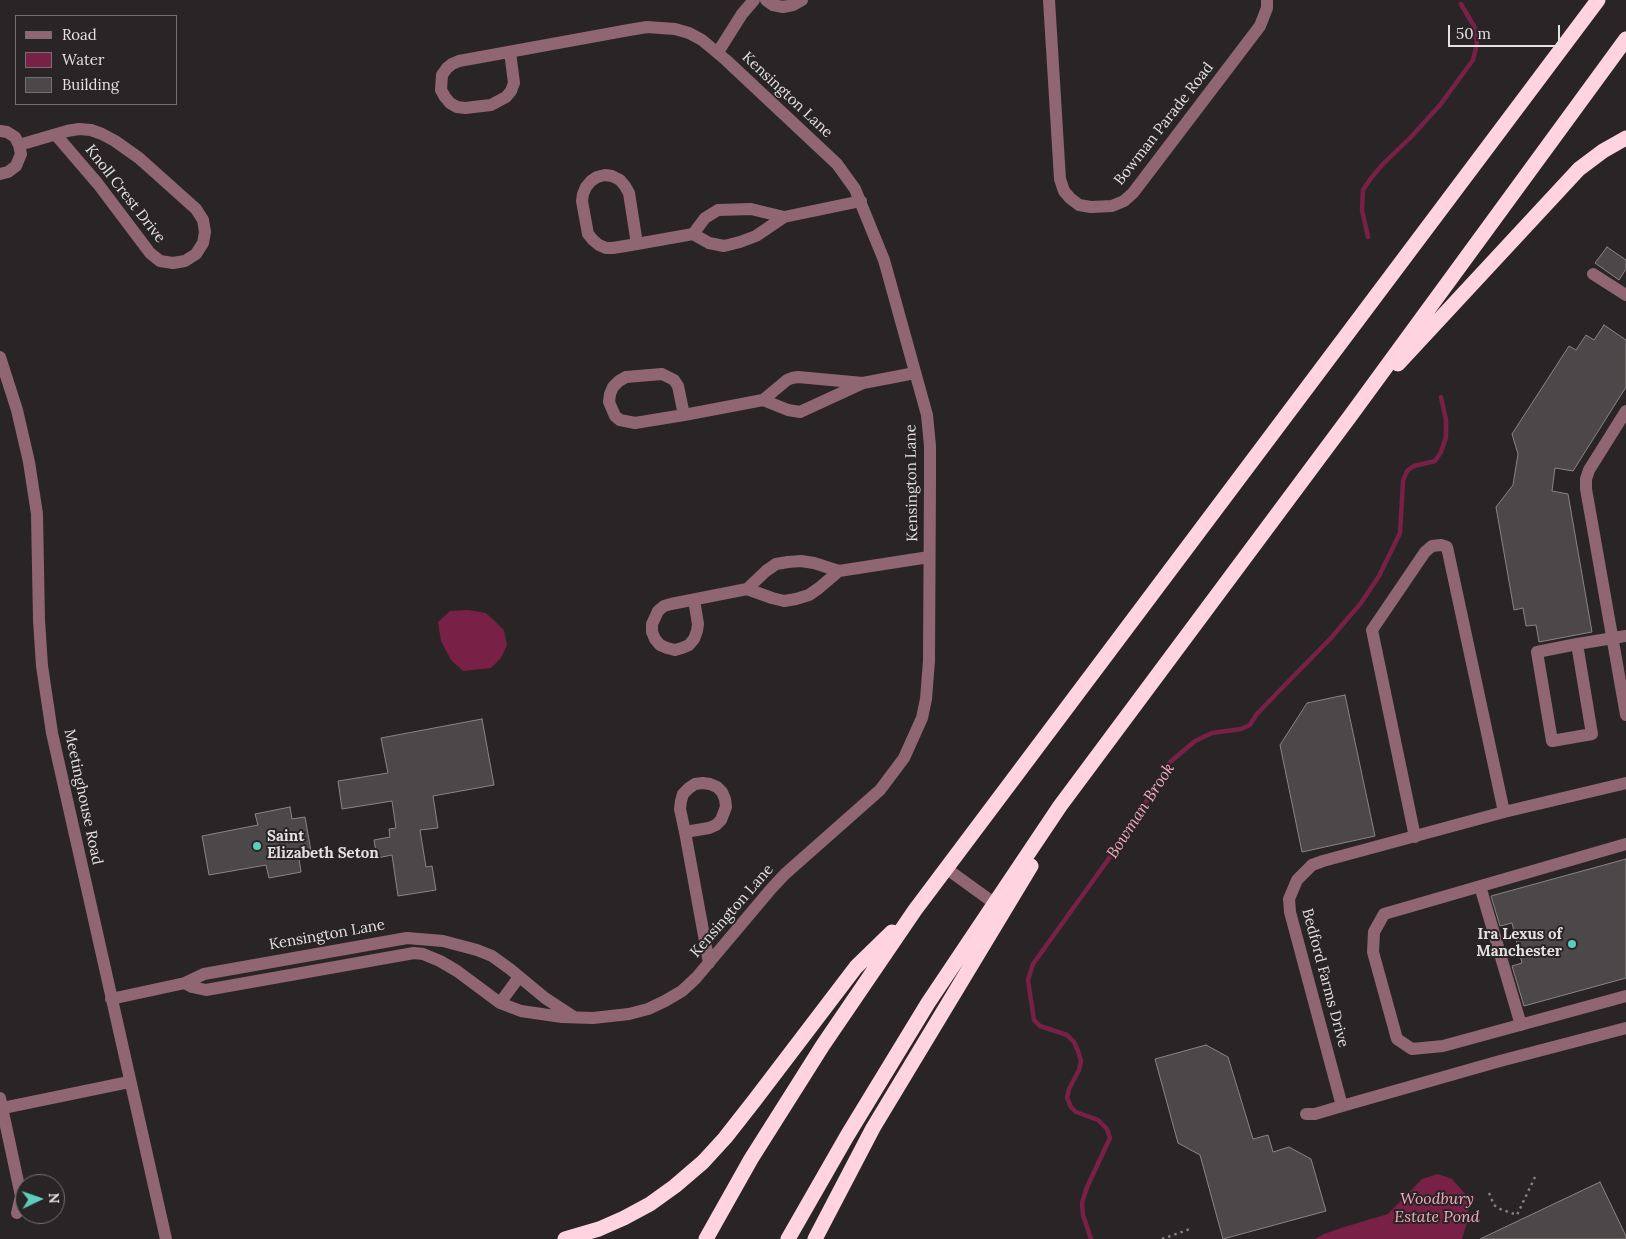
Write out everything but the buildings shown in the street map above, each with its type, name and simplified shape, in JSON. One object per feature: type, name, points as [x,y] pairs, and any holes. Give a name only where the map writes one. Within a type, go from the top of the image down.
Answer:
[{"type":"highway","points":[[706,1239],[751,1159],[818,1054],[915,910],[1598,0]]},
{"type":"highway","points":[[788,1239],[889,1067],[994,903],[1060,806],[1351,415],[1626,39]]},
{"type":"highway","points":[[1351,415],[1579,169],[1603,151],[1626,138]]},
{"type":"highway","points":[[815,1239],[873,1128],[1034,861],[1060,806]]},
{"type":"highway","points":[[565,1239],[599,1230],[641,1208],[675,1186],[703,1162],[736,1123],[856,967],[915,910]]},
{"type":"street","points":[[718,52],[742,14],[754,0]]},
{"type":"street","points":[[766,0],[773,5],[783,7],[793,5],[802,0]]},
{"type":"street","name":"Bowman Parade Road","points":[[1049,0],[1060,179],[1064,191],[1070,198],[1079,205],[1091,207],[1112,206],[1124,201],[1133,193],[1260,26],[1267,8],[1267,0]]},
{"type":"street","name":"Kensington Lane","points":[[186,982],[192,987],[200,989],[212,988],[405,954],[423,954],[457,971],[500,1003],[521,1011],[575,1018],[611,1017],[648,1008],[665,1001],[696,978],[775,884],[880,790],[904,758],[922,718],[926,699],[929,661],[930,446],[927,415],[884,260],[861,201],[849,180],[836,164],[718,52],[702,40],[688,33],[675,29],[655,27],[628,30],[460,61],[452,64],[442,75],[441,90],[445,97],[457,107],[465,108],[491,105],[506,97],[514,83],[510,52]]},
{"type":"street","name":"Knoll Crest Drive","points":[[20,145],[56,135],[79,129],[91,130],[115,141],[138,158],[200,214],[204,226],[204,238],[196,254],[185,261],[172,263],[160,261],[150,253],[98,184],[56,135]]},
{"type":"street","points":[[0,131],[11,134],[20,145],[20,158],[16,166],[8,172],[0,174]]},
{"type":"street","points":[[637,244],[629,193],[625,186],[620,180],[612,176],[597,177],[591,181],[583,194],[582,201],[588,234],[598,245],[606,248],[637,244],[692,234],[709,243],[724,246],[756,236],[784,217],[861,201]]},
{"type":"street","points":[[692,234],[705,218],[718,210],[751,209],[784,217]]},
{"type":"street","points":[[1592,274],[1626,295]]},
{"type":"street","name":"Meetinghouse Road","points":[[0,357],[17,410],[29,462],[35,505],[42,666],[52,733],[129,1082],[166,1239]]},
{"type":"street","points":[[762,400],[788,410],[800,412],[863,383],[915,373]]},
{"type":"street","points":[[684,415],[678,386],[669,376],[662,374],[626,377],[613,387],[610,394],[609,402],[615,416],[627,423],[635,423],[684,415],[762,400],[792,378],[863,383]]},
{"type":"street","points":[[1626,410],[1589,470],[1586,479],[1586,489],[1626,715]]},
{"type":"street","points":[[1414,837],[1372,630],[1425,552],[1432,546],[1440,545],[1447,548],[1504,812]]},
{"type":"street","points":[[747,589],[776,564],[801,561],[839,571],[929,557]]},
{"type":"street","points":[[694,600],[747,589],[778,600],[796,599],[814,591],[839,571]]},
{"type":"street","points":[[1577,644],[1592,734],[1552,741],[1537,652],[1577,644],[1626,636]]},
{"type":"street","name":"Bedford Farms Drive","points":[[1342,1106],[1290,912],[1290,899],[1297,880],[1312,865],[1323,861],[1504,812],[1626,783]]},
{"type":"street","points":[[685,832],[709,963]]},
{"type":"street","points":[[1626,844],[1384,914],[1374,932],[1373,952],[1397,1038],[1412,1049],[1443,1046],[1626,996]]},
{"type":"street","points":[[947,869],[994,903]]},
{"type":"street","points":[[1480,886],[1520,1025]]},
{"type":"street","name":"Kensington Lane","points":[[112,999],[186,982],[194,977],[210,973],[407,938],[443,942],[477,950],[492,956],[502,962],[545,998],[575,1018]]},
{"type":"street","points":[[364,945],[367,961]]},
{"type":"street","points":[[210,973],[212,988]]},
{"type":"street","points":[[500,1003],[519,977]]},
{"type":"street","points":[[1306,1114],[1315,1114],[1500,1061],[1626,1028]]},
{"type":"street","points":[[16,1174],[1,1103],[129,1082]]},
{"type":"path","points":[[1489,1193],[1494,1205],[1517,1215],[1535,1177]]},
{"type":"path","points":[[1162,1239],[1190,1229]]},
{"type":"water","points":[[468,610],[486,613],[504,630],[507,645],[501,658],[491,668],[463,671],[451,660],[441,641],[438,622],[450,611]]},
{"type":"water","name":"Woodbury Estate Pond","points":[[1438,1174],[1452,1179],[1467,1196],[1469,1217],[1462,1239],[1315,1239],[1344,1227],[1388,1214],[1422,1179]]},
{"type":"waterway","points":[[1368,237],[1362,210],[1363,190],[1383,164],[1440,105],[1473,60],[1477,43],[1475,28],[1461,4]]},
{"type":"waterway","name":"Bowman Brook","points":[[1091,1239],[1083,1215],[1082,1203],[1087,1187],[1110,1138],[1107,1129],[1098,1120],[1076,1112],[1071,1107],[1067,1098],[1081,1061],[1074,1042],[1067,1035],[1040,1026],[1034,1020],[1028,980],[1033,964],[1134,822],[1169,763],[1195,741],[1212,733],[1241,729],[1250,725],[1256,715],[1331,638],[1361,603],[1379,576],[1400,533],[1403,481],[1407,471],[1414,466],[1435,461],[1441,452],[1446,437],[1446,420],[1441,397]]},
{"type":"place","name":"Saint Elizabeth Seton","points":[[257,846]]},
{"type":"place","name":"Ira Lexus of Manchester","points":[[1572,944]]}]
